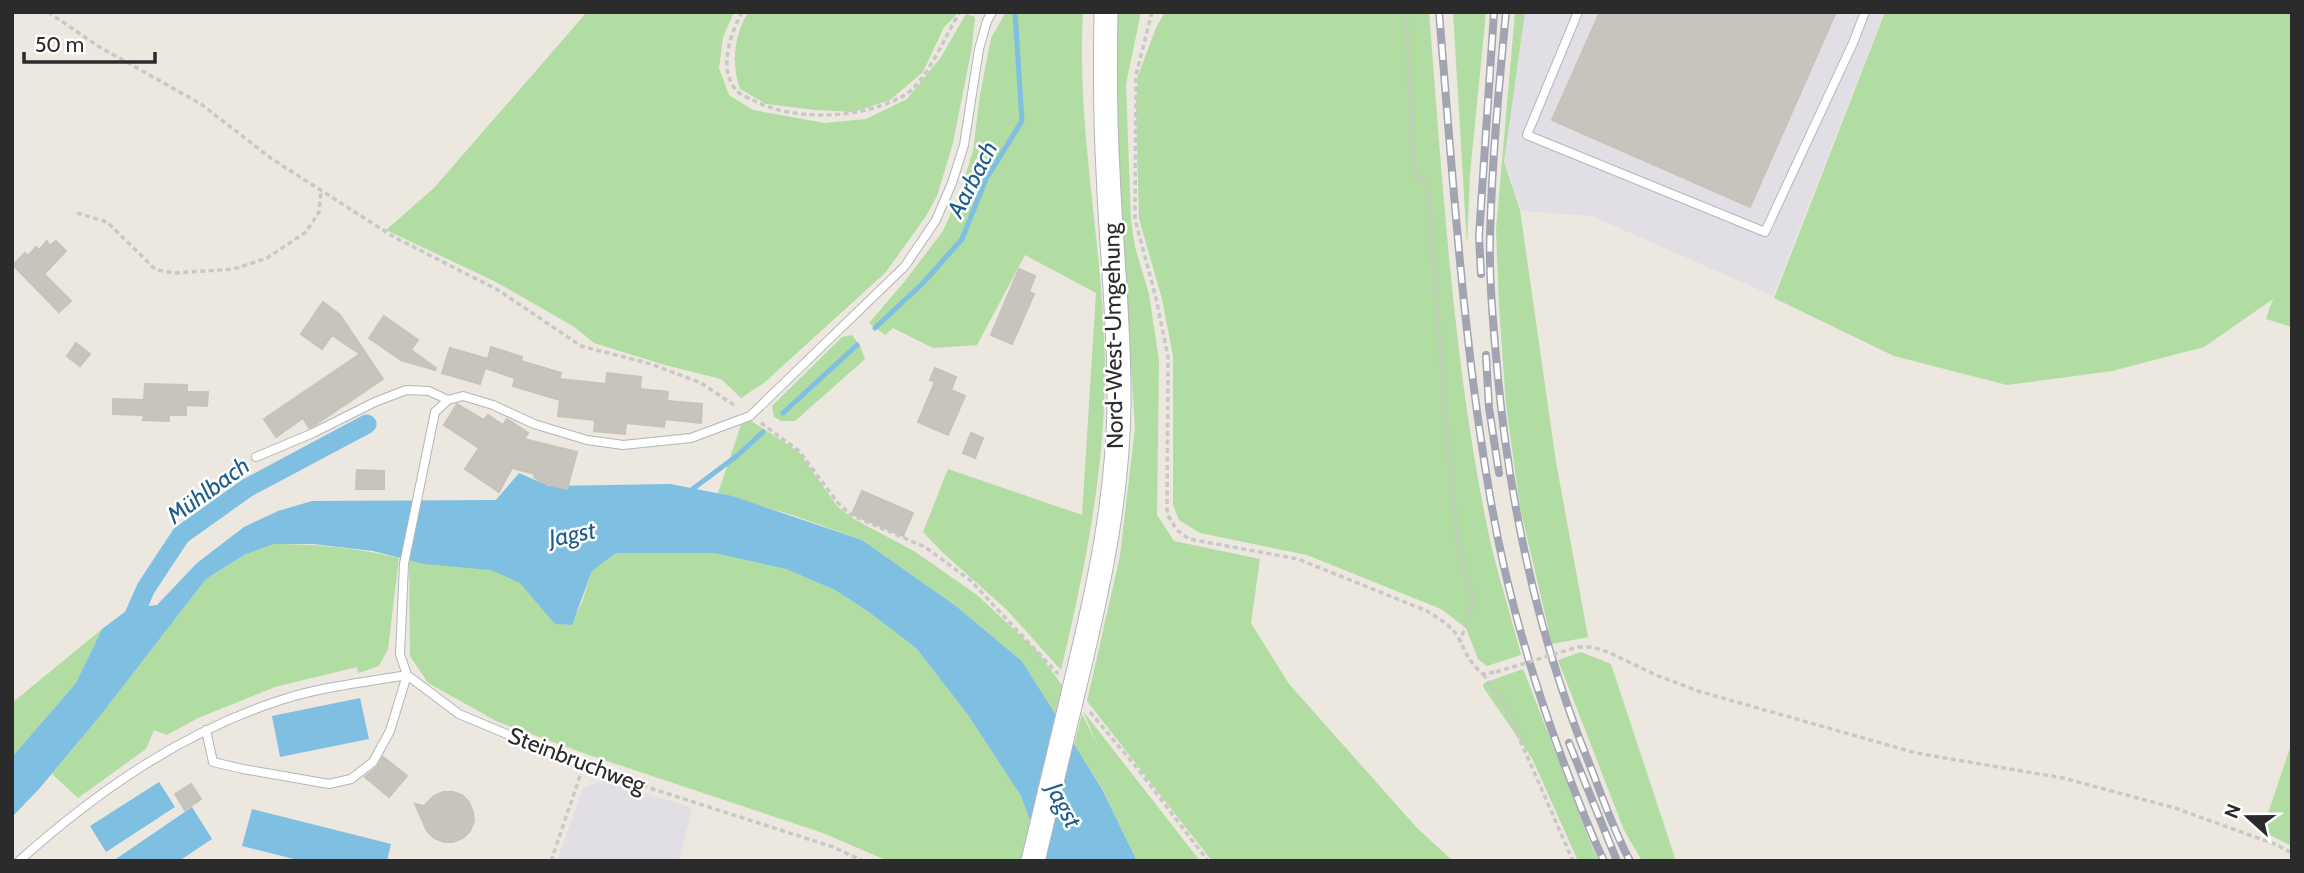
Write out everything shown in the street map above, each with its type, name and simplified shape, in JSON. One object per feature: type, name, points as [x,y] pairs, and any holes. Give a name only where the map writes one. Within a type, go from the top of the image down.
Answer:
[{"type":"main road","name":"Nord-West-Umgehung","points":[[1033,861],[1102,572],[1114,494],[1119,404],[1108,172],[1106,12]]},
{"type":"lane","points":[[206,730],[214,762],[329,783],[351,779],[373,762],[390,732],[407,675],[400,654],[404,565],[435,412],[448,400],[463,396],[547,428],[587,440],[623,445],[691,438],[750,416],[905,266],[936,220],[964,145],[979,49],[992,12]]},
{"type":"lane","points":[[1578,12],[1527,135],[1765,232],[1865,12]]},
{"type":"lane","points":[[256,457],[406,390],[429,391],[448,400]]},
{"type":"lane","points":[[19,861],[82,809],[125,778],[167,750],[206,730],[283,699],[407,675]]},
{"type":"lane","name":"Steinbruchweg","points":[[407,675],[459,714],[583,766]]},
{"type":"lane","points":[[28,853],[34,861]]},
{"type":"path","points":[[48,12],[98,46],[201,104],[272,159],[394,237],[498,290],[581,346],[651,364],[701,383],[799,452],[838,503],[851,515],[925,547],[970,580],[1066,684]]},
{"type":"path","points":[[742,12],[731,34],[727,70],[738,93],[765,107],[816,115],[855,113],[879,107],[906,95],[926,72],[960,12]]},
{"type":"path","points":[[1152,12],[1136,75],[1135,219],[1168,356],[1167,514],[1177,530],[1189,540],[1298,559],[1427,611],[1446,623],[1457,635],[1471,665],[1483,674],[1506,708],[1573,861]]},
{"type":"path","points":[[1406,12],[1414,172],[1428,187],[1456,522],[1473,602],[1460,642]]},
{"type":"path","points":[[77,213],[107,222],[156,270],[174,273],[234,269],[267,258],[306,232],[319,212],[321,191]]},
{"type":"path","points":[[1483,674],[1578,648],[1592,647],[1698,691],[1916,753],[2063,778],[2175,808],[2292,853]]},
{"type":"path","points":[[1084,705],[1138,769],[1208,861]]},
{"type":"path","points":[[551,861],[583,766]]},
{"type":"path","name":"Steinbruchweg","points":[[583,766],[833,846],[863,861]]},
{"type":"shaded area","points":[[1525,12],[1884,12],[1773,296],[1592,216],[1521,211],[1504,159]]},
{"type":"shaded area","points":[[604,780],[692,808],[679,861],[557,861],[583,788]]},
{"type":"green space","points":[[587,12],[734,12],[723,37],[719,68],[729,95],[753,110],[825,123],[866,119],[907,99],[941,57],[966,14],[975,17],[972,47],[953,143],[937,196],[926,216],[886,272],[765,382],[741,398],[721,379],[594,343],[576,328],[494,281],[386,230],[434,188]]},
{"type":"green space","points":[[748,12],[959,12],[944,27],[923,72],[890,100],[854,112],[766,104],[740,89],[735,70],[735,50]]},
{"type":"green space","points":[[1006,12],[1083,12],[1083,101],[1100,278],[1105,367],[1104,406],[1092,520],[1061,670],[1007,610],[923,532],[948,469],[1082,515],[1096,293],[1025,255],[977,345],[933,348],[893,328],[885,335],[869,323],[943,231],[960,193],[973,151],[991,38]]},
{"type":"green space","points":[[1118,12],[1141,12],[1126,84],[1131,221],[1135,247],[1149,294],[1159,361],[1157,515],[1174,541],[1260,559],[1251,623],[1289,684],[1417,828],[1453,861],[1212,861],[1087,701],[1120,556],[1135,428],[1115,117]]},
{"type":"green space","points":[[1165,12],[1429,12],[1451,275],[1466,406],[1489,536],[1521,655],[1487,666],[1478,659],[1466,628],[1441,609],[1307,555],[1200,533],[1179,520],[1173,505],[1173,356],[1162,299],[1139,219],[1136,104],[1138,76]]},
{"type":"green space","points":[[1453,12],[1486,12],[1470,174],[1467,245]]},
{"type":"green space","points":[[1515,12],[1525,12],[1504,162],[1520,210],[1556,462],[1588,637],[1552,644],[1520,507],[1506,405],[1499,306],[1496,230]]},
{"type":"green space","points":[[1885,12],[2292,12],[2292,327],[2266,319],[2273,299],[2204,347],[2112,371],[2007,385],[1894,356],[1774,298]]},
{"type":"green space","points":[[852,335],[865,359],[795,421],[781,421],[774,417],[772,406],[842,337]]},
{"type":"green space","points":[[751,421],[798,451],[837,506],[852,518],[914,551],[977,595],[1038,652],[1064,688],[1057,718],[1022,661],[956,606],[862,540],[718,493],[741,425]]},
{"type":"green space","points":[[274,544],[337,547],[399,558],[388,649],[379,666],[358,673],[357,667],[275,687],[198,718],[167,735],[154,730],[146,749],[78,798],[52,774],[206,579],[244,555]]},
{"type":"green space","points":[[616,553],[714,553],[786,569],[835,590],[866,610],[916,648],[968,715],[1021,796],[1045,861],[888,861],[823,833],[498,722],[428,683],[410,656],[409,560],[481,568],[508,575],[525,586],[555,624],[571,625],[592,571]]},
{"type":"green space","points":[[102,629],[76,683],[12,757],[12,703]]},
{"type":"green space","points":[[1581,652],[1611,664],[1676,861],[1642,861],[1624,830],[1558,660]]},
{"type":"green space","points":[[1523,669],[1599,861],[1578,861],[1532,758],[1483,687],[1484,683]]},
{"type":"green space","points":[[1083,711],[1200,861],[1137,861],[1102,788],[1074,745],[1082,714],[1098,746]]},
{"type":"green space","points":[[2292,742],[2292,846],[2262,831]]},
{"type":"water","name":"Jagst","points":[[519,473],[549,486],[670,484],[732,496],[862,540],[956,606],[1022,661],[1102,789],[1137,861],[1045,861],[1021,796],[968,715],[916,648],[835,590],[786,569],[714,553],[616,553],[592,571],[572,625],[555,624],[520,583],[491,570],[424,564],[373,551],[313,544],[274,544],[244,555],[206,579],[100,716],[12,817],[12,757],[76,683],[102,629],[130,608],[157,605],[197,563],[244,527],[278,511],[312,501],[496,500]]},
{"type":"water","points":[[360,698],[369,739],[280,757],[272,716]]},
{"type":"water","points":[[159,782],[175,807],[106,852],[90,826]]},
{"type":"water","points":[[192,807],[212,839],[179,861],[113,861]]},
{"type":"water","points":[[252,809],[391,844],[387,861],[302,861],[242,846]]},
{"type":"building","points":[[1600,12],[1836,12],[1750,207],[1552,120]]},
{"type":"building","points":[[47,241],[49,246],[56,241],[66,251],[44,274],[71,301],[59,312],[13,265],[25,253],[28,256],[36,247],[39,250]]},
{"type":"building","points":[[1019,269],[1035,276],[1029,292],[1034,294],[1012,344],[991,335]]},
{"type":"building","points":[[323,302],[340,315],[383,379],[315,425],[309,428],[303,418],[276,437],[264,419],[360,354],[332,335],[322,349],[301,334]]},
{"type":"building","points":[[384,316],[418,340],[411,350],[436,368],[435,370],[401,360],[369,338]]},
{"type":"building","points":[[76,343],[90,354],[80,366],[67,356]]},
{"type":"building","points":[[491,347],[522,357],[521,361],[561,373],[559,379],[606,384],[607,373],[641,377],[640,389],[668,392],[667,401],[702,404],[701,423],[665,419],[664,427],[626,423],[625,434],[594,431],[595,420],[558,416],[560,400],[513,386],[515,378],[485,368],[480,384],[442,373],[450,348],[488,359]]},
{"type":"building","points":[[935,368],[956,377],[951,390],[965,396],[948,435],[918,422],[935,382],[930,380]]},
{"type":"building","points":[[145,384],[187,385],[187,392],[208,392],[207,406],[186,405],[186,415],[169,415],[169,421],[143,420],[144,415],[113,414],[113,399],[144,400]]},
{"type":"building","points":[[457,404],[484,420],[488,415],[503,425],[507,419],[528,433],[524,439],[577,452],[567,489],[544,483],[534,477],[535,474],[512,468],[499,492],[465,469],[479,448],[444,425]]},
{"type":"building","points":[[971,433],[983,438],[975,458],[963,453]]},
{"type":"building","points":[[357,470],[384,471],[384,489],[356,489]]},
{"type":"building","points":[[862,491],[913,513],[903,536],[852,514]]},
{"type":"building","points":[[383,757],[407,776],[389,797],[365,777],[377,767]]},
{"type":"building","points":[[191,784],[201,799],[185,810],[175,794]]},
{"type":"building","points":[[443,792],[462,795],[473,812],[474,821],[470,831],[453,842],[434,838],[427,831],[415,804],[424,806],[434,796]]},
{"type":"waterway","name":"Aarbach","points":[[875,328],[923,283],[962,239],[986,179],[1022,121],[1015,12]]},
{"type":"waterway","name":"Aarbach","points":[[783,413],[857,345]]},
{"type":"waterway","name":"Mühlbach","points":[[127,631],[146,588],[181,535],[247,488],[367,424]]},
{"type":"waterway","name":"Aarbach","points":[[690,491],[738,455],[763,432]]},
{"type":"railway","points":[[1439,12],[1466,323],[1492,508],[1507,579],[1536,685],[1573,787],[1604,861]]},
{"type":"railway","points":[[1481,274],[1479,236],[1494,12]]},
{"type":"railway","points":[[1506,12],[1494,151],[1490,252],[1502,419],[1509,470],[1529,571],[1556,671],[1604,803],[1630,861]]},
{"type":"railway","points":[[1486,355],[1489,408],[1499,473]]},
{"type":"railway","points":[[1569,743],[1617,861]]}]
